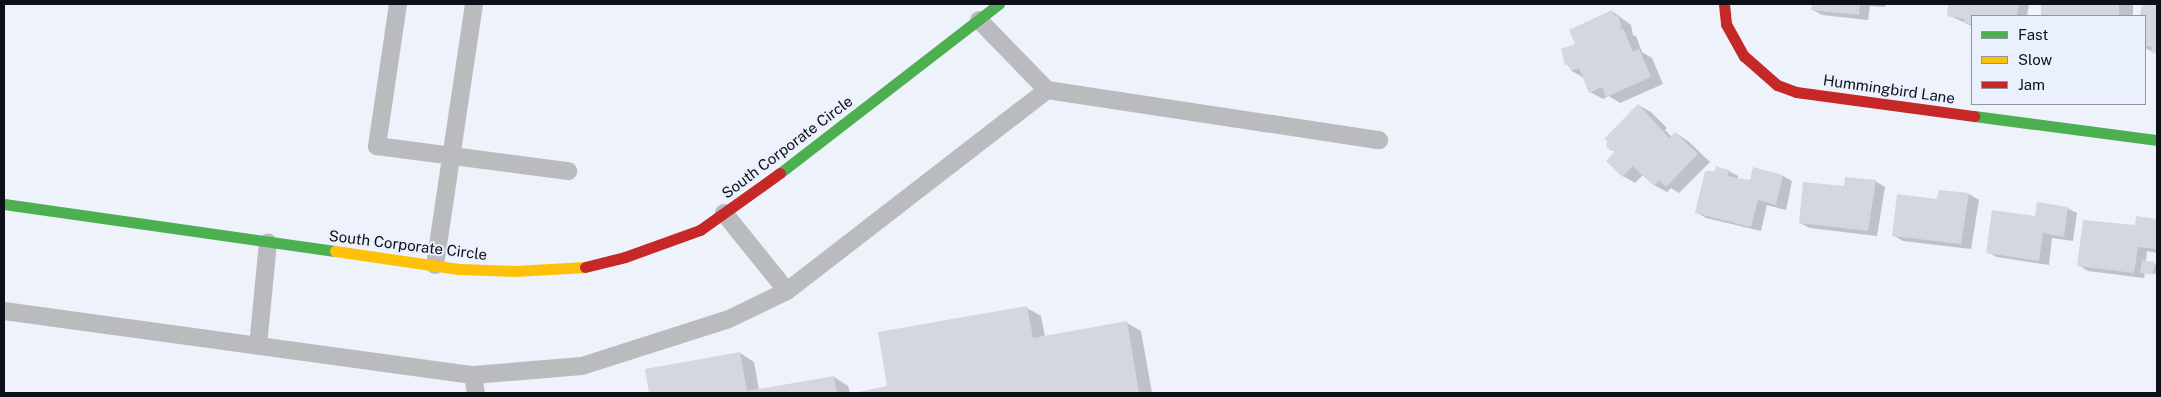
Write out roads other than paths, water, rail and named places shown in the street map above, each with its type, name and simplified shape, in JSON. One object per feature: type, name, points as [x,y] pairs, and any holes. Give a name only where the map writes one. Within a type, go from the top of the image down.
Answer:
[{"type":"street","name":"South Corporate Circle","points":[[4,204],[435,265],[515,271],[578,269],[624,257],[700,230],[786,169],[999,4]]},
{"type":"street","name":"Hummingbird Lane","points":[[1724,4],[1726,24],[1744,56],[1777,85],[1796,92],[2157,140]]},
{"type":"lane","points":[[398,4],[377,146],[568,171]]},
{"type":"lane","points":[[435,265],[474,4]]},
{"type":"lane","points":[[980,20],[1047,90],[1379,140]]},
{"type":"lane","points":[[4,311],[473,375],[582,366],[729,319],[787,291],[1047,90]]},
{"type":"lane","points":[[724,213],[787,291]]},
{"type":"lane","points":[[258,346],[268,242]]},
{"type":"lane","points":[[473,375],[476,393]]}]
